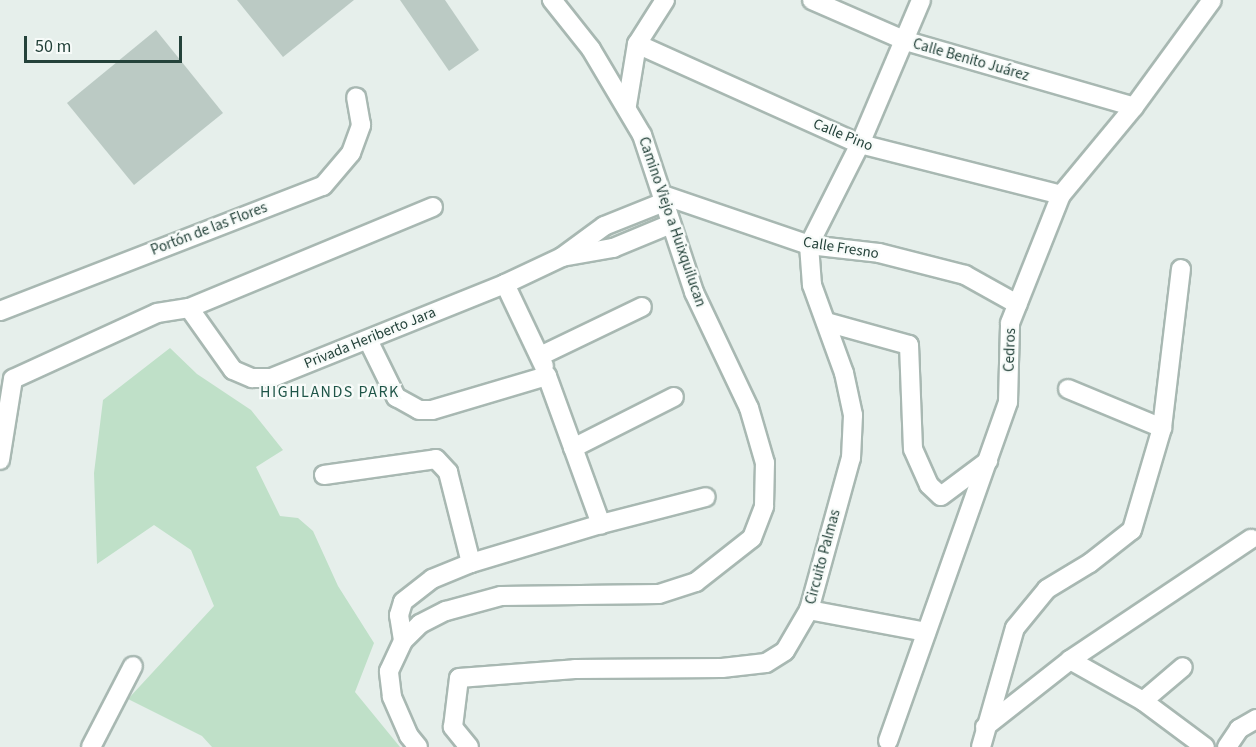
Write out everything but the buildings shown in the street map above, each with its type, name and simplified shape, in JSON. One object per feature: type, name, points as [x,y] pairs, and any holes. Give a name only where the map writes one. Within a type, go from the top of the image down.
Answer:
[{"type":"street","name":"Camino Viejo a Huixquilucan","points":[[418,747],[409,736],[392,697],[389,671],[403,641],[420,624],[446,611],[501,596],[659,594],[696,582],[752,538],[764,506],[765,463],[749,408],[694,292],[663,198],[655,165],[627,105],[591,48],[552,0]]},
{"type":"street","name":"Calle Benito Juárez","points":[[812,0],[906,41],[1134,107]]},
{"type":"street","points":[[809,245],[860,144],[906,41],[921,0]]},
{"type":"street","points":[[627,105],[637,44],[664,1]]},
{"type":"street","name":"Cedros","points":[[888,741],[1008,402],[1010,323],[1061,195],[1134,107],[1206,2]]},
{"type":"street","name":"Calle Pino","points":[[637,44],[860,144],[1061,195]]},
{"type":"street","name":"Portón de las Flores","points":[[0,311],[323,186],[351,153],[361,125],[356,97]]},
{"type":"street","name":"Calle Fresno","points":[[663,198],[809,245],[879,254],[965,275],[1017,304]]},
{"type":"street","name":"Privada Heriberto Jara","points":[[189,308],[233,370],[252,378],[271,378],[505,284],[562,257],[604,226],[663,198]]},
{"type":"street","points":[[0,460],[13,379],[157,313],[189,308],[433,207]]},
{"type":"street","name":"Privada Heriberto Jara","points":[[562,257],[613,248],[671,224]]},
{"type":"street","name":"Circuito Palmas","points":[[469,747],[453,726],[459,678],[574,669],[722,668],[766,663],[785,651],[809,610],[851,458],[853,426],[844,373],[812,285],[809,245]]},
{"type":"street","points":[[981,747],[1015,628],[1047,589],[1090,563],[1132,531],[1162,428],[1181,269]]},
{"type":"street","points":[[505,284],[540,356],[600,524]]},
{"type":"street","points":[[540,356],[642,307]]},
{"type":"street","points":[[826,322],[909,345],[913,449],[929,485],[941,496],[988,461]]},
{"type":"street","points":[[368,340],[396,396],[419,410],[432,410],[547,376]]},
{"type":"street","points":[[1068,389],[1162,428]]},
{"type":"street","points":[[573,448],[674,397]]},
{"type":"street","points":[[324,475],[436,459],[448,472],[471,563]]},
{"type":"street","points":[[403,641],[399,615],[403,602],[432,579],[471,563],[600,524],[705,497]]},
{"type":"street","points":[[985,727],[1070,660],[1251,539]]},
{"type":"street","points":[[809,610],[926,632]]},
{"type":"street","points":[[1070,660],[1143,701],[1205,747]]},
{"type":"street","points":[[91,747],[133,666]]},
{"type":"street","points":[[1143,701],[1184,667]]},
{"type":"street","points":[[1227,747],[1239,729],[1256,719]]},
{"type":"green space","points":[[170,348],[197,374],[251,410],[283,450],[256,467],[280,516],[298,518],[313,531],[338,586],[374,643],[355,692],[400,747],[212,747],[202,736],[128,699],[214,606],[191,550],[154,525],[97,564],[94,473],[103,400]]},
{"type":"district","name":"HIGHLANDS PARK","points":[[330,392]]}]
